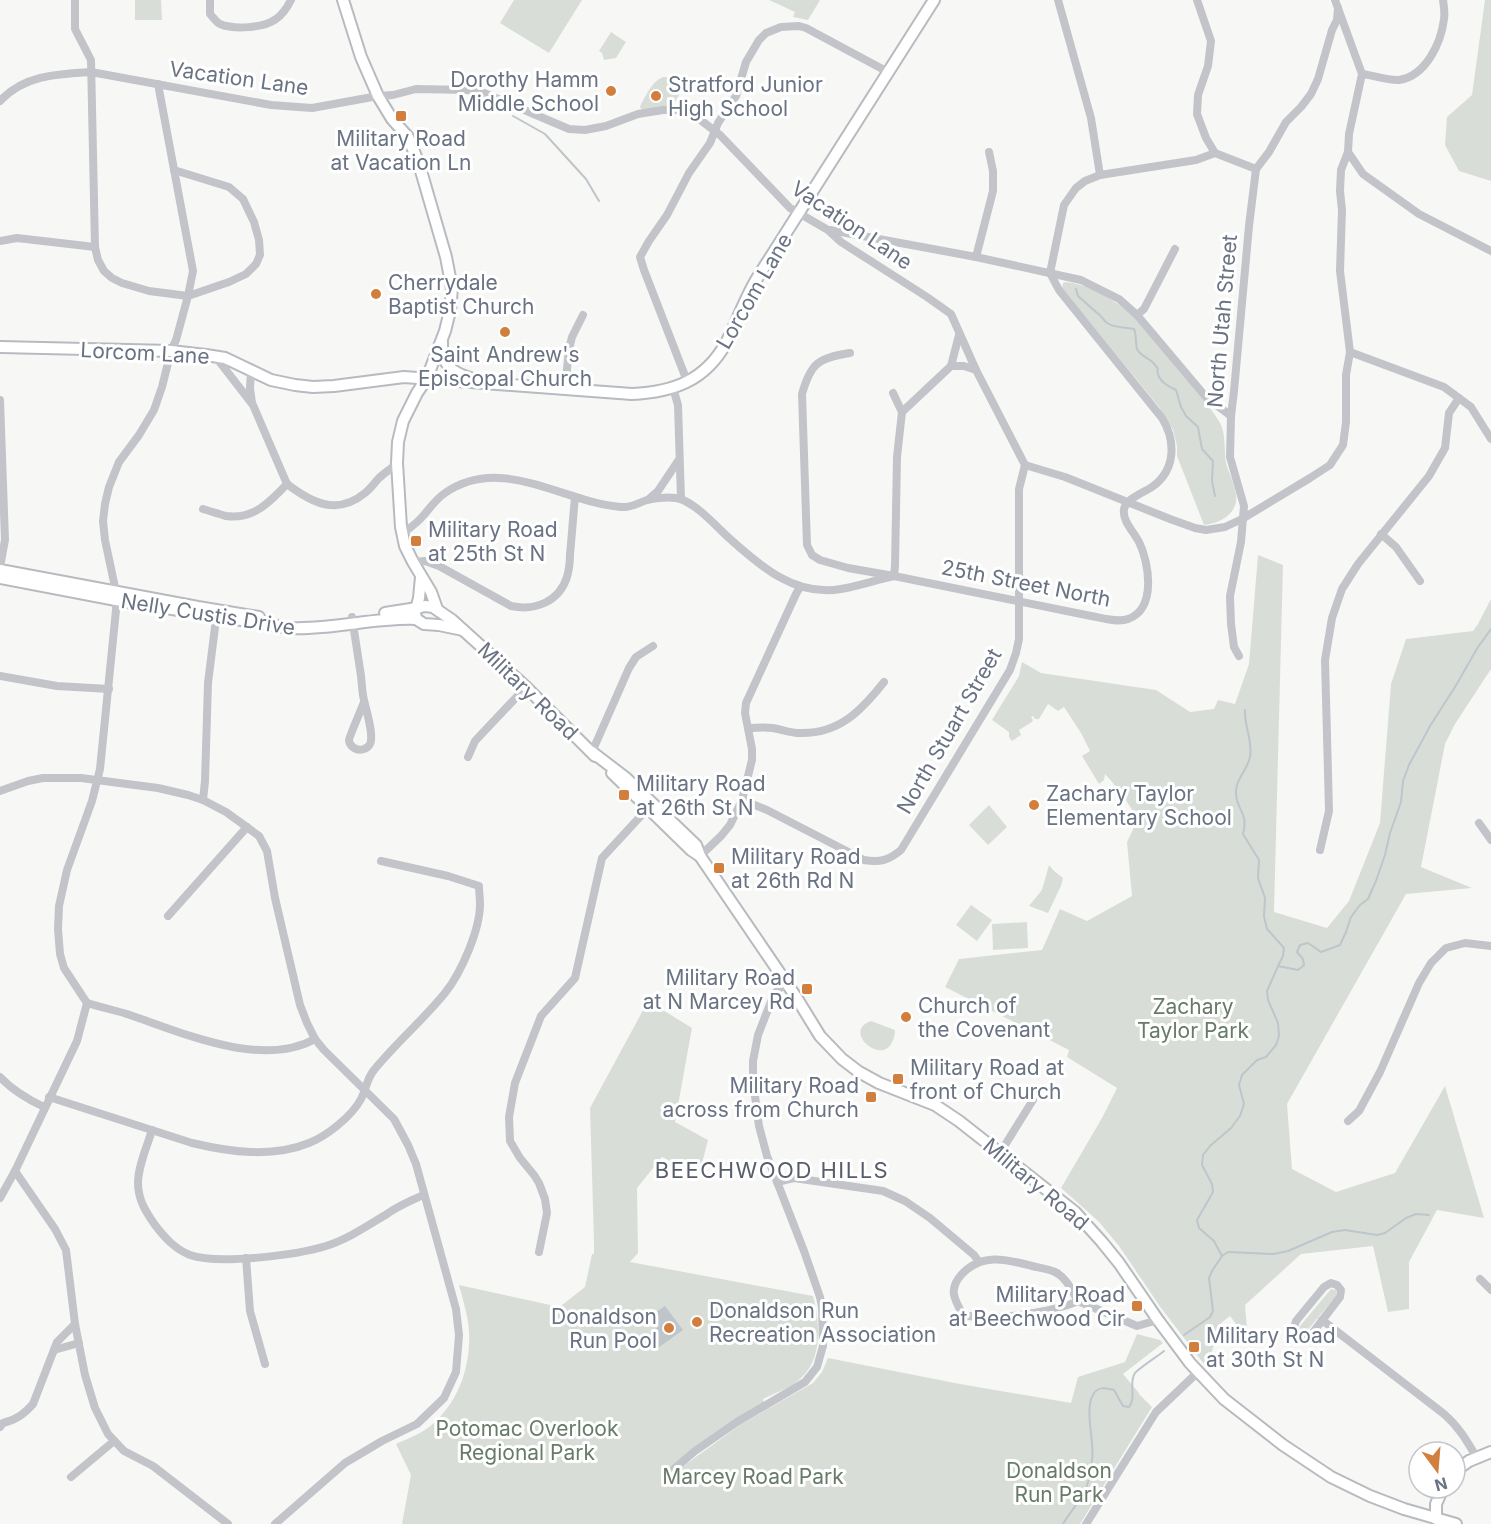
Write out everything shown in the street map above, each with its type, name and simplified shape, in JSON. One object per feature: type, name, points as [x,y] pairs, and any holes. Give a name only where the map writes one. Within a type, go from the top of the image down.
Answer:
[{"type":"main road","name":"Military Road","points":[[343,0],[361,57],[378,96],[392,119],[408,138],[419,164],[441,239],[452,288],[445,331],[427,378],[403,421],[398,442],[397,464],[399,505],[405,546],[431,592],[438,610],[526,687],[592,752],[626,778],[650,805],[696,844],[700,855],[820,1036],[842,1059],[879,1083],[935,1105],[959,1121],[1075,1212],[1119,1263],[1158,1320],[1198,1372],[1224,1398],[1283,1445],[1331,1477],[1370,1496],[1436,1521],[1456,1524]]},
{"type":"main road","name":"Lorcom Lane","points":[[0,347],[171,351],[215,356],[225,358],[271,380],[313,387],[404,377],[632,394],[673,388],[700,374],[724,346],[756,280],[934,0]]},
{"type":"main road","points":[[445,331],[442,351],[449,367],[460,375],[484,382]]},
{"type":"main road","name":"Nelly Custis Drive","points":[[0,568],[116,596]]},
{"type":"main road","points":[[417,612],[428,606],[438,610],[440,616],[432,624],[424,624],[417,612],[421,575]]},
{"type":"main road","name":"Nelly Custis Drive","points":[[0,578],[318,628],[353,621],[396,619],[417,612]]},
{"type":"main road","name":"Military Road","points":[[432,624],[464,631]]},
{"type":"main road","points":[[1467,1463],[1491,1452]]},
{"type":"main road","points":[[1436,1521],[1438,1500]]},
{"type":"street","points":[[75,0],[75,29],[91,60],[95,247],[98,260],[104,271],[122,283],[149,291],[188,296],[246,274],[256,264],[260,255],[259,240],[254,222],[243,199],[229,187],[174,170]]},
{"type":"street","points":[[210,0],[210,14],[219,23],[236,27],[260,26],[277,19],[291,0]]},
{"type":"street","points":[[1058,0],[1091,118],[1100,175]]},
{"type":"street","points":[[1197,0],[1211,41],[1208,66],[1198,95],[1197,114],[1206,138],[1215,153],[1256,169]]},
{"type":"street","points":[[1362,74],[1394,80],[1407,78],[1420,70],[1427,62],[1441,33],[1444,17],[1443,0]]},
{"type":"street","points":[[1025,465],[1065,477],[1178,522],[1206,530],[1225,527],[1242,519],[1330,465],[1343,445],[1347,422],[1346,375],[1350,352],[1340,271],[1342,210],[1340,190],[1341,170],[1348,152],[1349,134],[1362,74],[1337,4]]},
{"type":"street","name":"North Utah Street","points":[[1239,656],[1234,647],[1230,596],[1241,542],[1244,506],[1230,457],[1231,416],[1256,169],[1269,152],[1286,122],[1311,94],[1318,79],[1336,20],[1337,4]]},
{"type":"street","points":[[687,381],[640,257],[736,96],[746,62],[759,40],[773,29],[799,26],[807,28],[888,72]]},
{"type":"street","name":"Vacation Lane","points":[[0,101],[7,94],[33,79],[91,72],[271,105],[312,108],[416,89],[475,91],[569,129],[585,130],[606,126],[638,114],[681,110],[694,115],[715,130],[786,205],[828,230],[841,242],[951,314],[976,370],[1025,465]]},
{"type":"street","points":[[158,84],[193,271],[176,340],[154,410],[119,462],[107,495],[103,521],[116,596],[109,689],[98,780],[64,882],[58,921],[59,945],[64,968],[87,1004],[124,1013],[212,1043],[249,1049],[284,1049],[315,1039]]},
{"type":"street","points":[[976,257],[993,191],[993,171],[989,152]]},
{"type":"street","points":[[1348,152],[1363,174],[1419,214],[1491,251]]},
{"type":"street","points":[[1127,502],[1161,480],[1170,462],[1171,437],[1162,418],[1073,309],[1050,273],[1064,205],[1076,188],[1085,181],[1100,175],[1196,160],[1215,153]]},
{"type":"street","points":[[828,230],[976,257],[1081,280],[1119,299],[1137,315],[1206,397],[1231,416]]},
{"type":"street","points":[[0,241],[17,238],[95,247]]},
{"type":"street","points":[[1137,315],[1144,309],[1175,249]]},
{"type":"street","points":[[566,389],[569,348],[583,315]]},
{"type":"street","points":[[902,412],[951,366],[960,335]]},
{"type":"street","points":[[1350,352],[1444,387],[1471,407],[1491,439]]},
{"type":"street","name":"25th Street North","points":[[850,353],[830,356],[820,361],[807,378],[802,394],[807,544],[812,555],[820,560],[859,571],[1091,616],[1115,620],[1128,619],[1140,610],[1147,595],[1148,570],[1139,541],[1124,517],[1127,502]]},
{"type":"street","points":[[215,356],[253,405]]},
{"type":"street","points":[[951,366],[964,366],[976,370]]},
{"type":"street","points":[[251,371],[250,388],[253,405],[287,484],[315,502],[333,506],[348,503],[365,494],[397,464]]},
{"type":"street","points":[[402,534],[423,517],[444,494],[468,482],[484,478],[515,479],[575,498],[621,507],[630,507],[659,498],[681,500],[678,405],[673,388]]},
{"type":"street","points":[[893,393],[902,412],[897,456],[894,576]]},
{"type":"street","points":[[1320,850],[1329,811],[1325,660],[1332,618],[1342,589],[1358,564],[1429,476],[1445,448],[1449,413],[1459,399]]},
{"type":"street","points":[[0,400],[5,540],[0,568]]},
{"type":"street","points":[[647,500],[658,491],[679,460]]},
{"type":"street","name":"North Stuart Street","points":[[742,800],[864,860],[876,862],[886,860],[901,850],[1010,670],[1016,653],[1019,639],[1019,489],[1025,465]]},
{"type":"street","points":[[203,509],[227,516],[246,514],[268,504],[287,484]]},
{"type":"street","points":[[413,562],[425,561],[440,566],[511,606],[533,608],[542,605],[559,591],[567,577],[575,498]]},
{"type":"street","name":"25th Street North","points":[[681,500],[695,507],[757,563],[778,577],[800,587],[839,590],[894,576]]},
{"type":"street","points":[[1381,534],[1396,547],[1420,581]]},
{"type":"street","points":[[700,855],[730,825],[742,800],[752,760],[745,713],[746,703],[800,587]]},
{"type":"street","points":[[203,800],[208,683],[217,613]]},
{"type":"street","points":[[353,621],[371,742],[365,749],[359,750],[350,745],[349,740],[364,702]]},
{"type":"street","points":[[592,752],[629,669],[636,657],[652,646]]},
{"type":"street","points":[[0,676],[57,686],[109,689]]},
{"type":"street","points":[[748,728],[770,727],[797,733],[834,728],[862,708],[884,682]]},
{"type":"street","points":[[468,758],[475,741],[526,687]]},
{"type":"street","points":[[0,791],[43,778],[81,778],[168,790],[203,800],[259,836],[266,847],[275,898],[300,1005],[307,1023],[324,1050],[394,1119],[416,1164],[456,1309],[459,1335],[456,1372],[444,1398],[417,1424],[345,1463],[274,1524]]},
{"type":"street","points":[[539,1252],[547,1213],[539,1183],[510,1141],[509,1117],[515,1083],[541,1016],[575,978],[602,858],[650,805]]},
{"type":"street","points":[[1479,823],[1491,840]]},
{"type":"street","points":[[168,916],[247,827]]},
{"type":"street","points":[[49,1097],[215,1149],[242,1152],[278,1151],[310,1143],[334,1128],[357,1106],[372,1072],[435,1004],[458,974],[473,937],[480,906],[479,886],[448,876],[381,861]]},
{"type":"street","points":[[1348,1120],[1359,1111],[1380,1072],[1419,983],[1431,963],[1446,948],[1465,943],[1491,946]]},
{"type":"street","points":[[667,1475],[695,1451],[737,1422],[805,1382],[817,1367],[823,1346],[822,1307],[812,1273],[767,1156],[759,1126],[753,1081],[753,1061],[758,1035],[774,994],[786,982]]},
{"type":"street","points":[[0,1198],[77,1041],[87,1004]]},
{"type":"street","points":[[0,1077],[11,1089],[44,1107]]},
{"type":"street","points":[[1000,1153],[1033,1100]]},
{"type":"street","points":[[152,1130],[141,1163],[138,1191],[142,1204],[157,1227],[170,1243],[188,1254],[211,1259],[246,1258],[295,1253],[327,1245],[368,1226],[389,1212],[423,1195]]},
{"type":"street","points":[[15,1171],[55,1229],[66,1250],[75,1324],[85,1375],[95,1408],[108,1434],[124,1451],[153,1466],[228,1524]]},
{"type":"street","points":[[777,1182],[794,1178],[883,1191],[906,1201],[930,1218],[979,1262]]},
{"type":"street","points":[[246,1258],[250,1311],[265,1364]]},
{"type":"street","points":[[1078,1301],[1069,1305],[1022,1314],[985,1318],[963,1315],[954,1300],[953,1290],[965,1270],[979,1262],[1008,1259],[1055,1272],[1064,1278],[1078,1301],[1137,1326],[1158,1320]]},
{"type":"street","points":[[1480,1279],[1491,1290]]},
{"type":"street","points":[[1331,1283],[1337,1285],[1341,1290],[1340,1297],[1322,1320],[1311,1335],[1302,1339],[1295,1335],[1296,1321],[1324,1287],[1331,1283]]},
{"type":"street","points":[[1322,1320],[1444,1414],[1456,1425],[1477,1458]]},
{"type":"street","points":[[1,1423],[14,1420],[33,1404],[57,1342],[75,1324]]},
{"type":"street","points":[[54,1350],[79,1343]]},
{"type":"street","points":[[1086,1524],[1156,1412],[1198,1372]]},
{"type":"street","points":[[71,1477],[114,1441]]},
{"type":"green space","points":[[135,0],[161,0],[162,20],[135,20]]},
{"type":"green space","points":[[514,0],[582,0],[549,53],[500,23]]},
{"type":"green space","points":[[769,0],[820,0],[808,20],[793,17],[795,12]]},
{"type":"green space","points":[[1485,0],[1491,0],[1491,181],[1459,171],[1445,145],[1447,117],[1472,95]]},
{"type":"green space","points":[[611,32],[626,42],[616,58],[604,60],[599,51]]},
{"type":"green space","points":[[663,77],[676,81],[680,91],[678,97],[667,106],[642,110],[641,104],[650,88]]},
{"type":"green space","points":[[1065,282],[1094,290],[1137,319],[1211,409],[1222,427],[1226,463],[1236,494],[1235,507],[1228,516],[1204,525],[1177,456],[1173,430],[1159,407],[1062,288]]},
{"type":"green space","name":"Zachary Taylor Park","points":[[1258,555],[1283,565],[1274,912],[1327,928],[1349,901],[1380,823],[1391,684],[1406,639],[1473,631],[1491,599],[1491,669],[1455,724],[1445,744],[1421,867],[1472,888],[1406,894],[1287,1104],[1292,1169],[1336,1192],[1395,1173],[1445,1086],[1484,1218],[1437,1210],[1409,1262],[1409,1309],[1388,1312],[1373,1246],[1301,1254],[1245,1305],[1248,1340],[1230,1316],[1220,1324],[1207,1368],[1161,1308],[1119,1246],[1099,1222],[1061,1188],[1117,1088],[1067,1057],[1069,1050],[945,987],[959,959],[1042,950],[1060,909],[1087,921],[1132,896],[1127,842],[1138,819],[1120,791],[1105,774],[1104,780],[1099,784],[1082,756],[1090,751],[1064,707],[1058,711],[1048,704],[1039,719],[1031,717],[1032,722],[1019,730],[1021,735],[1012,741],[1009,732],[992,720],[1019,676],[1022,662],[1041,673],[1156,690],[1190,712],[1214,709],[1218,700],[1235,704],[1249,664]]},
{"type":"green space","points":[[989,805],[1007,827],[988,845],[969,825]]},
{"type":"green space","points":[[1049,865],[1063,878],[1048,913],[1029,906],[1042,890]]},
{"type":"green space","points":[[971,905],[992,920],[977,941],[956,925]]},
{"type":"green space","points":[[1027,922],[1028,948],[993,950],[992,924]]},
{"type":"green space","points":[[648,1001],[692,1028],[675,1122],[708,1140],[699,1175],[662,1157],[637,1188],[638,1253],[630,1262],[813,1296],[818,1328],[813,1360],[808,1370],[797,1382],[763,1399],[764,1403],[665,1472],[671,1475],[740,1425],[813,1383],[822,1372],[828,1358],[1071,1403],[1078,1377],[1125,1362],[1137,1334],[1160,1340],[1163,1343],[1123,1374],[1152,1407],[1080,1524],[402,1524],[411,1475],[396,1444],[422,1432],[439,1418],[455,1396],[465,1371],[469,1331],[459,1285],[555,1306],[562,1305],[585,1287],[592,1254],[594,1254],[590,1108]]},
{"type":"green space","points":[[871,1021],[895,1030],[893,1040],[886,1049],[872,1048],[862,1038],[860,1032],[863,1026]]},
{"type":"green space","points":[[1331,1289],[1336,1290],[1336,1296],[1306,1332],[1299,1331],[1300,1326]]},
{"type":"shaded area","name":"Donaldson Run Pool","points":[[665,1306],[683,1330],[655,1350],[646,1337],[659,1326],[652,1315]]},
{"type":"waterway","points":[[513,116],[545,134],[586,179],[599,201]]},
{"type":"waterway","points":[[1076,289],[1078,296],[1107,323],[1134,329],[1139,352],[1157,368],[1162,382],[1176,390],[1186,416],[1198,427],[1202,449],[1213,461],[1212,481],[1215,496]]},
{"type":"waterway","points":[[1222,1256],[1214,1241],[1199,1228],[1197,1220],[1213,1192],[1212,1184],[1202,1165],[1203,1155],[1240,1116],[1244,1104],[1239,1085],[1242,1075],[1257,1060],[1266,1057],[1276,1045],[1279,1036],[1278,1023],[1268,1000],[1267,991],[1278,966],[1298,970],[1304,965],[1303,959],[1297,952],[1300,945],[1308,943],[1321,952],[1340,945],[1351,917],[1368,899],[1376,881],[1401,802],[1403,781],[1409,765],[1430,726],[1491,629]]},
{"type":"waterway","points":[[1245,710],[1251,751],[1249,761],[1237,784],[1237,799],[1244,821],[1243,834],[1259,860],[1258,878],[1265,898],[1264,916],[1267,929],[1284,948],[1278,966]]},
{"type":"waterway","points":[[1184,1335],[1210,1317],[1213,1311],[1209,1278],[1222,1256],[1228,1252],[1274,1254],[1288,1251],[1332,1232],[1345,1230],[1377,1235],[1385,1233],[1406,1218],[1416,1214],[1429,1215]]},
{"type":"waterway","points":[[1063,1524],[1082,1496],[1090,1477],[1093,1453],[1089,1409],[1093,1395],[1099,1389],[1114,1390],[1123,1406],[1129,1407],[1135,1373],[1164,1351]]},
{"type":"place","name":"Dorothy Hamm Middle School","points":[[611,91]]},
{"type":"place","name":"Stratford Junior High School","points":[[656,96]]},
{"type":"place","name":"Military Road at Vacation Ln","points":[[401,116]]},
{"type":"place","name":"Cherrydale Baptist Church","points":[[376,294]]},
{"type":"place","name":"Saint Andrew's Episcopal Church","points":[[505,332]]},
{"type":"place","name":"Military Road at 25th St N","points":[[416,541]]},
{"type":"place","name":"Military Road at 26th St N","points":[[624,795]]},
{"type":"place","name":"Zachary Taylor Elementary School","points":[[1034,805]]},
{"type":"place","name":"Military Road at 26th Rd N","points":[[719,868]]},
{"type":"place","name":"Military Road at N Marcey Rd","points":[[807,989]]},
{"type":"place","name":"Church of the Covenant","points":[[906,1017]]},
{"type":"place","name":"Military Road at front of Church","points":[[898,1079]]},
{"type":"place","name":"Military Road across from Church","points":[[871,1097]]},
{"type":"place","name":"Military Road at Beechwood Cir","points":[[1137,1306]]},
{"type":"place","name":"Donaldson Run Recreation Association","points":[[697,1322]]},
{"type":"place","name":"Donaldson Run Pool","points":[[669,1328]]},
{"type":"place","name":"Military Road at 30th St N","points":[[1194,1347]]},
{"type":"district","name":"BEECHWOOD HILLS","points":[[772,1170]]},
{"type":"park label","name":"Potomac Overlook Regional Park","points":[[527,1440]]},
{"type":"park label","name":"Marcey Road Park","points":[[753,1476]]},
{"type":"park label","name":"Donaldson Run Park","points":[[1059,1482]]}]
